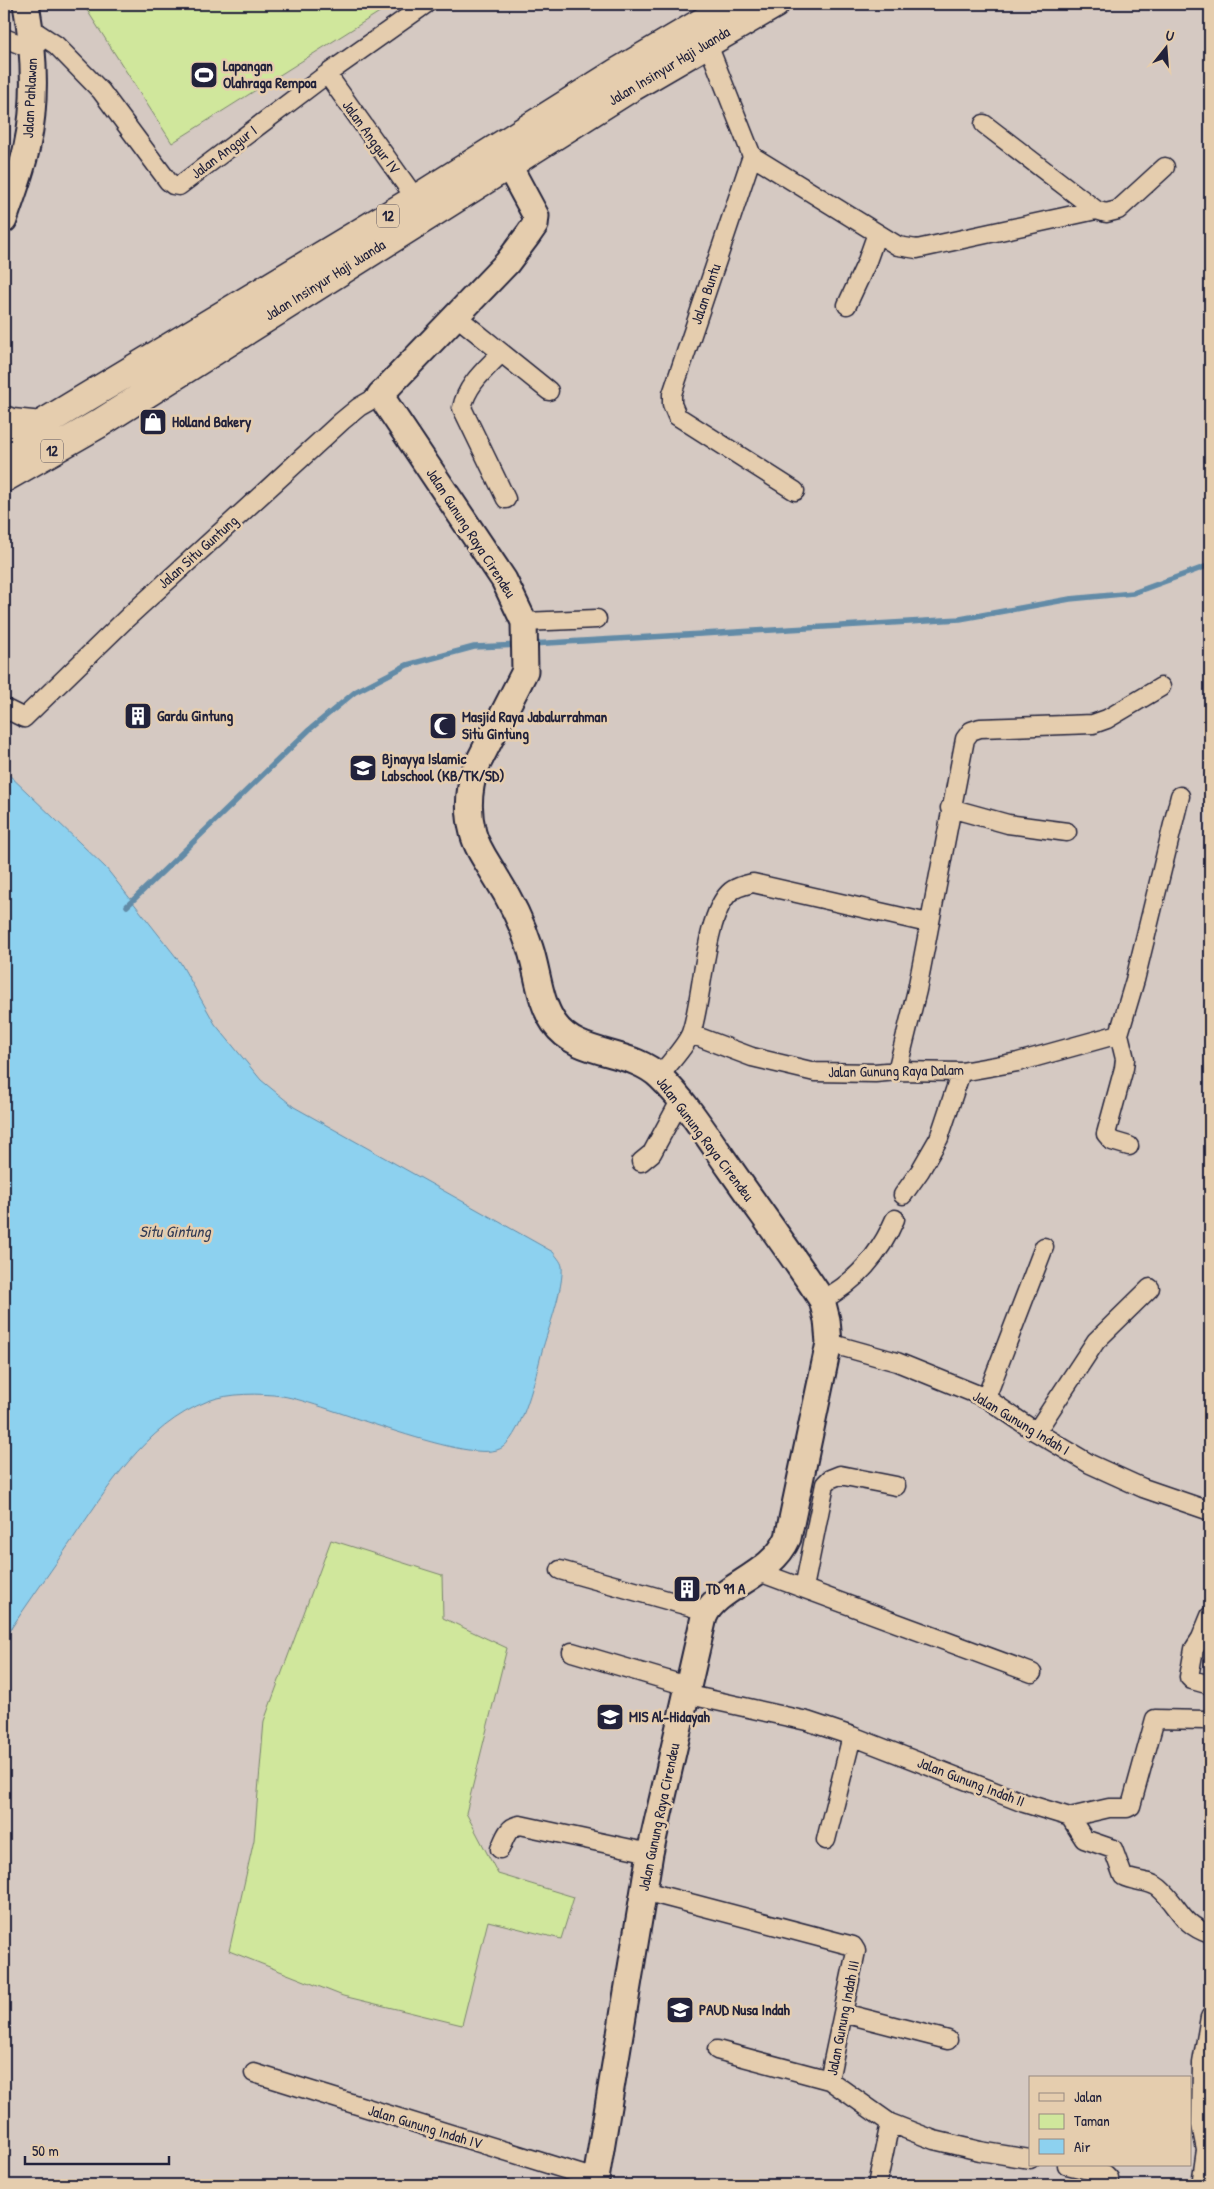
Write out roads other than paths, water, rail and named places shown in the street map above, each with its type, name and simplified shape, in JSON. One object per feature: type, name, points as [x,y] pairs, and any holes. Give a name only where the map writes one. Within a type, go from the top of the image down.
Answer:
[{"type":"highway","name":"Jalan Insinyur Haji Juanda","points":[[4,447],[42,426],[416,199],[616,73],[733,4]]},
{"type":"highway","name":"Jalan Insinyur Haji Juanda","points":[[4,478],[100,423],[508,164],[707,42],[775,4]]},
{"type":"highway","points":[[4,420],[12,423],[42,426]]},
{"type":"street","name":"Jalan Anggur I","points":[[29,27],[56,45],[101,91],[168,181],[176,186],[182,184],[326,74],[421,5]]},
{"type":"street","points":[[4,38],[29,27]]},
{"type":"street","name":"Jalan Pahlawan","points":[[4,220],[8,195],[28,146],[32,108],[29,27]]},
{"type":"street","points":[[707,42],[752,156],[898,246],[917,249],[1096,210]]},
{"type":"street","name":"Jalan Anggur IV","points":[[326,74],[416,199]]},
{"type":"street","points":[[984,124],[1096,210],[1106,214],[1118,210],[1165,167]]},
{"type":"street","name":"Jalan Buntu","points":[[752,156],[672,394],[672,404],[677,416],[795,491]]},
{"type":"street","points":[[380,396],[506,263],[534,225],[536,216],[508,164]]},
{"type":"street","points":[[847,305],[866,264],[877,233]]},
{"type":"street","points":[[456,316],[549,391]]},
{"type":"street","points":[[501,352],[470,386],[464,397],[462,408],[506,499]]},
{"type":"street","name":"Jalan Gunung Raya Cirendeu","points":[[380,396],[504,580],[524,626],[525,671],[479,761],[471,781],[468,805],[473,835],[485,860],[516,910],[530,948],[544,1002],[553,1022],[564,1036],[579,1044],[644,1066],[659,1076],[680,1102],[822,1300],[827,1320],[829,1343],[788,1538],[783,1550],[759,1572],[706,1611],[686,1690],[650,1853],[596,2182]]},
{"type":"street","name":"Jalan Situ Guntung","points":[[4,708],[24,718],[128,617],[342,421],[359,407],[380,396]]},
{"type":"street","points":[[524,626],[597,619]]},
{"type":"street","points":[[897,1071],[917,990],[928,923],[964,739],[971,731],[980,728],[1093,724],[1107,719],[1162,688]]},
{"type":"street","points":[[1129,1146],[1112,1141],[1106,1134],[1124,1068],[1125,1059],[1119,1034],[1135,980],[1180,796]]},
{"type":"street","points":[[950,808],[1008,824],[1067,832]]},
{"type":"street","points":[[659,1076],[690,1034],[711,935],[722,904],[730,893],[742,886],[753,883],[928,923]]},
{"type":"street","name":"Jalan Gunung Raya Dalam","points":[[690,1034],[752,1057],[815,1072],[875,1073],[897,1071],[961,1072],[1018,1062],[1119,1034]]},
{"type":"street","points":[[903,1196],[939,1138],[961,1072]]},
{"type":"street","points":[[641,1162],[652,1153],[680,1102]]},
{"type":"street","points":[[822,1300],[837,1292],[858,1276],[879,1249],[895,1219]]},
{"type":"street","points":[[986,1398],[1044,1247]]},
{"type":"street","points":[[1036,1432],[1096,1341],[1150,1288]]},
{"type":"street","name":"Jalan Gunung Indah I","points":[[829,1343],[896,1362],[986,1398],[1036,1432],[1119,1478],[1210,1511]]},
{"type":"street","points":[[804,1588],[825,1484],[830,1479],[840,1475],[896,1486]]},
{"type":"street","points":[[560,1570],[706,1611]]},
{"type":"street","points":[[759,1572],[1032,1673]]},
{"type":"street","points":[[1210,1616],[1194,1649],[1189,1677],[1192,1680],[1210,1685]]},
{"type":"street","name":"Jalan Gunung Indah II","points":[[572,1652],[686,1690],[807,1721],[852,1736],[1024,1803],[1070,1818]]},
{"type":"street","points":[[1210,1719],[1155,1719],[1131,1806],[1127,1808],[1097,1810],[1070,1818],[1084,1839],[1114,1849],[1123,1876],[1159,1888],[1184,1919],[1197,1930],[1210,1934]]},
{"type":"street","points":[[826,1840],[852,1736]]},
{"type":"street","points":[[500,1849],[508,1830],[520,1824],[650,1853]]},
{"type":"street","name":"Jalan Gunung Indah III","points":[[644,1890],[853,1946],[856,1951],[829,2080],[890,2123],[934,2140],[980,2151],[1029,2159]]},
{"type":"street","points":[[844,2013],[948,2040]]},
{"type":"street","points":[[1201,2185],[1206,2150],[1201,2125],[1202,2063],[1210,2017]]},
{"type":"street","points":[[717,2050],[829,2080]]},
{"type":"street","name":"Jalan Gunung Indah IV","points":[[254,2073],[596,2182]]},
{"type":"street","points":[[877,2185],[890,2123]]},
{"type":"street","points":[[1071,2166],[1104,2174],[1109,2178],[1108,2185]]},
{"type":"water","name":"Situ Gintung","points":[[4,770],[106,868],[180,962],[215,1024],[261,1080],[294,1107],[553,1252],[560,1260],[562,1275],[558,1297],[528,1402],[517,1429],[503,1447],[487,1451],[463,1449],[432,1442],[282,1396],[245,1394],[225,1396],[208,1401],[185,1412],[165,1426],[129,1461],[98,1502],[4,1639]]},
{"type":"waterway","points":[[531,644],[960,619],[1070,599],[1133,593],[1210,565]]},
{"type":"waterway","points":[[127,906],[309,730],[355,692],[407,665],[474,647],[519,645]]},
{"type":"place","name":"Lapangan Olahraga Rempoa","points":[[204,75]]},
{"type":"place","name":"Holland Bakery","points":[[153,422]]},
{"type":"place","name":"Gardu Gintung","points":[[138,716]]},
{"type":"place","name":"Masjid Raya Jabalurrahman Situ Gintung","points":[[443,726]]},
{"type":"place","name":"Bjnayya Islamic Labschool (KB/TK/SD)","points":[[363,768]]},
{"type":"place","name":"TD 91 A","points":[[687,1589]]},
{"type":"place","name":"MIS Al-Hidayah","points":[[610,1717]]},
{"type":"place","name":"PAUD Nusa Indah","points":[[680,2010]]}]
